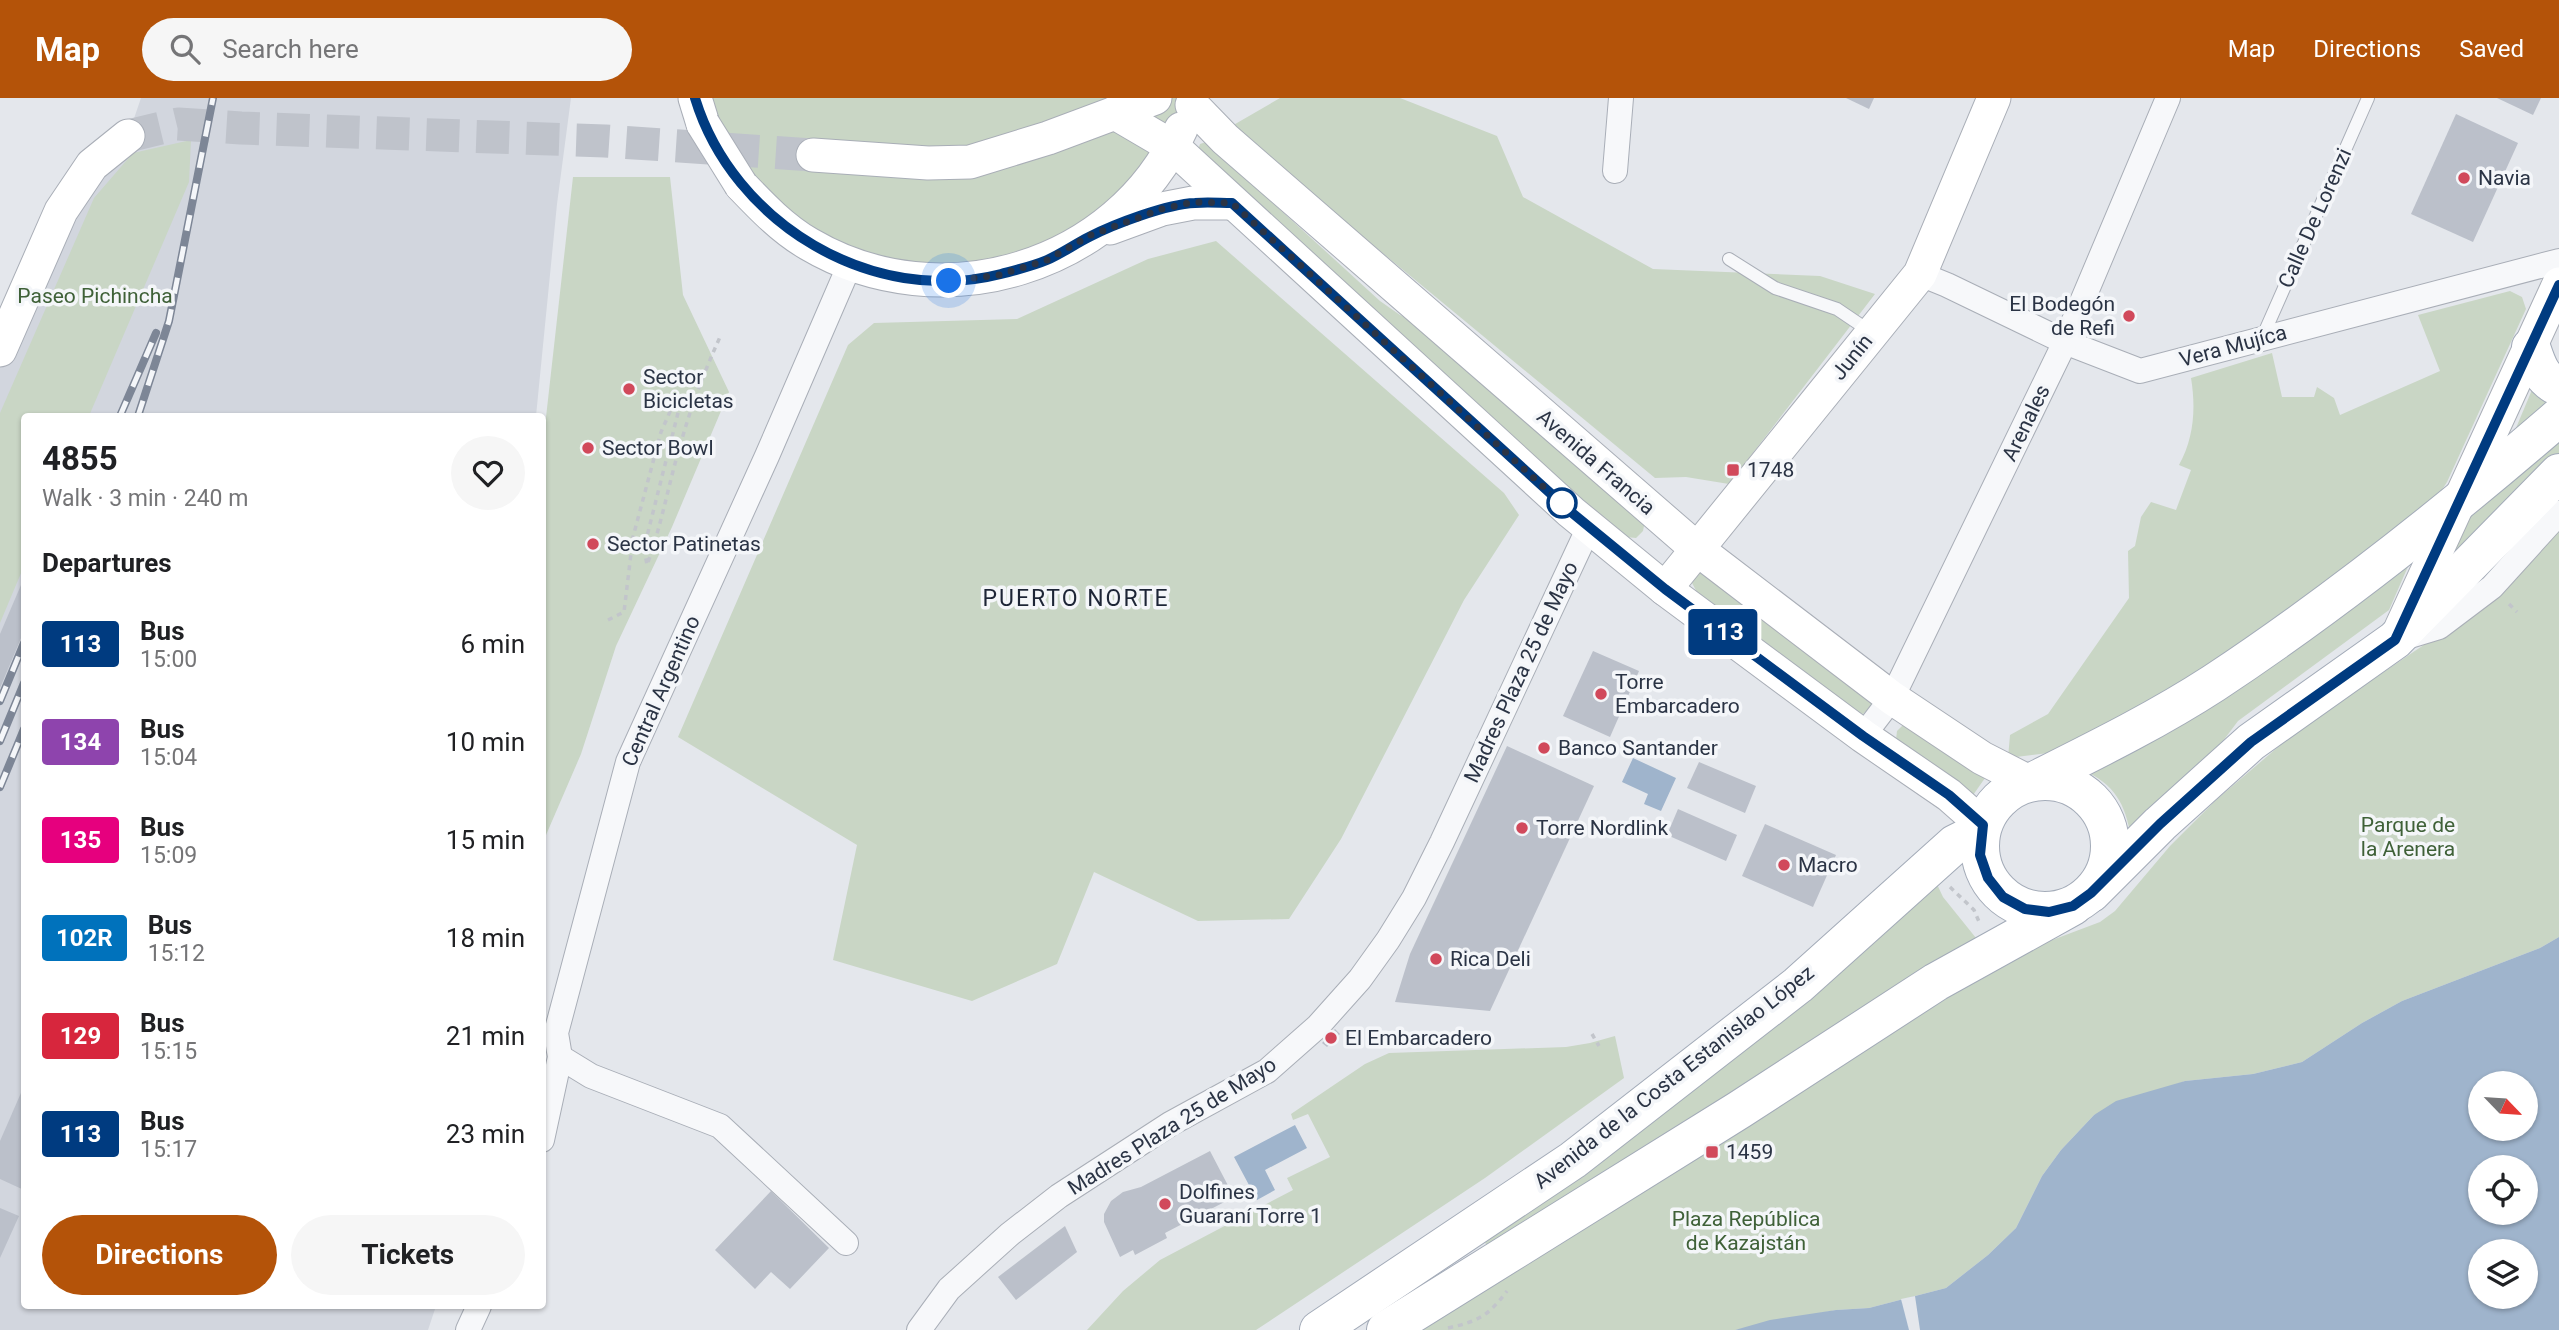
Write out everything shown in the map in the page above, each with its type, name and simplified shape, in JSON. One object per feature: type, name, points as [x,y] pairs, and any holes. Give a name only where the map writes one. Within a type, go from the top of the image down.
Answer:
[{"type":"main road","points":[[813,155],[928,163],[970,162],[1048,138],[1155,98]]},
{"type":"main road","name":"Junín","points":[[1665,589],[1920,274],[1994,98]]},
{"type":"main road","points":[[699,111],[741,185],[772,218],[809,244],[850,264],[899,277],[949,281],[999,275],[1047,260],[1091,235],[1120,213],[1161,166],[1173,147],[1193,101]]},
{"type":"main road","name":"Avenida Francia","points":[[1193,101],[1225,139],[1697,549],[1892,698],[1982,758],[2032,781]]},
{"type":"main road","points":[[1115,113],[1173,147],[1601,536],[1665,589],[1863,736],[1949,795],[1982,828]]},
{"type":"main road","points":[[1,348],[61,211],[92,164],[128,136]]},
{"type":"main road","points":[[1091,235],[1162,209],[1193,202],[1232,203]]},
{"type":"main road","points":[[2395,640],[2559,285]]},
{"type":"main road","points":[[2531,347],[2539,370],[2549,382],[2559,387]]},
{"type":"main road","points":[[2032,781],[2068,785],[2081,790],[2099,807],[2109,828],[2111,851],[2104,874],[2082,900],[2049,912],[2025,909],[2003,897],[1988,878],[1980,855],[1982,828],[1993,805],[2009,790],[2100,748],[2212,684],[2356,582],[2459,502],[2559,417]]},
{"type":"main road","points":[[1386,1330],[1739,1110],[1936,982],[2082,900],[2160,824],[2251,742],[2395,640],[2559,473]]},
{"type":"main road","points":[[1601,536],[1633,554],[1646,552],[1653,546],[1656,530],[1644,504]]},
{"type":"main road","name":"Avenida de la Costa Estanislao López","points":[[1320,1330],[1573,1160],[1798,985],[1955,844],[1982,828]]},
{"type":"street","points":[[1615,171],[1621,98]]},
{"type":"street","name":"Arenales","points":[[1863,736],[1892,698],[2065,342],[2168,98]]},
{"type":"street","name":"Vera Mujíca","points":[[1920,274],[2065,342],[2140,371],[2559,261]]},
{"type":"street","name":"Central Argentino","points":[[546,1122],[560,1057],[556,1033],[628,762],[767,456],[850,264]]},
{"type":"street","points":[[2395,640],[2439,627],[2492,587],[2559,513]]},
{"type":"street","name":"Madres Plaza 25 de Mayo","points":[[919,1330],[949,1289],[1010,1234],[1059,1196],[1170,1124],[1267,1071],[1318,1026],[1360,979],[1414,898],[1601,536]]},
{"type":"street","points":[[560,1057],[591,1076],[720,1126],[846,1243]]},
{"type":"street","points":[[468,1330],[478,1309]]},
{"type":"lane","name":"Calle De Lorenzi","points":[[2262,339],[2368,98]]},
{"type":"lane","points":[[1729,259],[1775,288],[1837,309],[1872,332]]},
{"type":"path","points":[[608,620],[624,612],[633,537],[661,432],[677,396],[681,401],[643,548],[647,565],[656,541],[682,439],[703,376],[720,337]]},
{"type":"path","points":[[1947,885],[1974,910],[1985,934]]},
{"type":"path","points":[[1592,1034],[1599,1046]]},
{"type":"shaded area","points":[[141,98],[571,98],[557,204],[536,413],[21,413],[21,1309],[435,1309],[428,1330],[0,1330],[0,350],[61,211],[128,136]]},
{"type":"green space","points":[[695,98],[1194,98],[1120,213],[949,281],[773,218]]},
{"type":"green space","points":[[1280,98],[1400,98],[1497,136],[1523,197],[1653,269],[1820,276],[1875,294],[1729,484],[1686,477],[1655,478],[1230,127]]},
{"type":"green space","name":"Paseo Pichincha","points":[[191,140],[189,182],[90,413],[21,413],[21,573],[0,623],[0,413],[94,198],[133,153]]},
{"type":"green space","points":[[1206,142],[1380,301],[1400,315],[1421,324],[1645,521],[1643,531],[1636,538],[1626,537],[1593,509],[1198,150],[1200,144]]},
{"type":"green space","points":[[573,177],[670,177],[683,295],[729,392],[672,527],[616,646],[581,754],[546,835],[546,417]]},
{"type":"green space","points":[[1216,241],[1504,493],[1519,515],[1464,600],[1341,839],[1289,919],[1198,921],[1094,872],[1057,964],[972,1001],[833,960],[857,845],[678,737],[848,345],[874,323],[1017,319],[1148,259]]},
{"type":"green space","points":[[2510,291],[2522,297],[2526,309],[2447,482],[2433,504],[2326,594],[2065,751],[2008,758],[2010,735],[2048,714],[2129,598],[2128,551],[2135,546],[2141,517],[2151,502],[2176,510],[2191,470],[2179,465],[2188,444],[2192,423],[2191,378],[2272,353],[2282,397],[2314,397],[2317,387],[2334,398],[2340,415],[2440,371],[2418,315]]},
{"type":"green space","points":[[2534,385],[2552,402],[2517,430],[2516,428]]},
{"type":"green space","points":[[2559,428],[2559,461],[2447,559],[2474,502]]},
{"type":"green space","name":"Parque de la Arenera","points":[[2559,526],[2559,937],[2540,948],[2402,1001],[2302,1062],[2253,1074],[2185,1081],[2094,1115],[2061,1150],[2042,1176],[2016,1228],[1988,1255],[1946,1288],[1869,1308],[1836,1310],[1735,1330],[1414,1330],[1981,972],[2100,922],[2115,911],[2170,846],[2216,800],[2298,730],[2474,611]]},
{"type":"green space","points":[[2413,555],[2389,610],[2238,721],[2211,757],[2131,837],[2117,796],[2103,782],[2083,770]]},
{"type":"green space","points":[[1704,570],[1874,698],[1871,706],[1863,714],[1857,712],[1699,596],[1692,583],[1696,574]]},
{"type":"green space","points":[[1904,724],[1985,778],[1971,798],[1896,740],[1897,731]]},
{"type":"green space","points":[[1935,880],[1943,897],[1976,938],[1487,1247],[1484,1239]]},
{"type":"green space","points":[[1615,1036],[1624,1078],[1485,1178],[1256,1330],[1087,1330],[1123,1291],[1160,1260],[1293,1190],[1287,1178],[1330,1157],[1308,1114],[1293,1120],[1291,1114],[1365,1064],[1389,1053],[1566,1047]]},
{"type":"water","points":[[1633,758],[1676,778],[1661,811],[1644,804],[1648,794],[1622,782]]},
{"type":"water","points":[[2559,937],[2559,1330],[1735,1330],[1770,1320],[1869,1308],[1946,1288],[1988,1255],[2016,1228],[2042,1176],[2061,1150],[2094,1115],[2116,1101],[2185,1081],[2253,1074],[2302,1062],[2402,1001],[2540,948]]},
{"type":"water","points":[[1295,1125],[1307,1148],[1265,1170],[1275,1190],[1257,1200],[1234,1157]]},
{"type":"pier","points":[[1915,1296],[1920,1330],[1909,1330],[1901,1299]]},
{"type":"building","points":[[1846,98],[1874,98],[1869,109]]},
{"type":"building","points":[[2497,98],[2541,98],[2533,115]]},
{"type":"building","name":"Navia","points":[[2456,114],[2518,143],[2473,242],[2411,214]]},
{"type":"building","points":[[21,585],[21,638],[0,688],[0,634]]},
{"type":"building","name":"Torre Embarcadero","points":[[1593,651],[1639,671],[1610,737],[1563,716]]},
{"type":"building","points":[[1507,746],[1594,786],[1490,1011],[1395,1002],[1410,954]]},
{"type":"building","points":[[1699,762],[1756,786],[1745,813],[1687,788]]},
{"type":"building","points":[[1678,809],[1737,835],[1726,861],[1667,835]]},
{"type":"building","points":[[1765,824],[1836,855],[1813,907],[1742,876]]},
{"type":"building","name":"El Embarcadero","points":[[1335,1029],[1340,1034],[1327,1047],[1322,1043]]},
{"type":"building","points":[[21,1093],[21,1189],[0,1179],[0,1141]]},
{"type":"building","name":"Dolfines Guaraní Torre 1","points":[[1210,1151],[1234,1197],[1165,1233],[1167,1238],[1135,1255],[1133,1250],[1120,1257],[1104,1222],[1104,1214],[1111,1201],[1123,1192],[1141,1187]]},
{"type":"building","points":[[771,1191],[829,1248],[790,1289],[771,1272],[755,1289],[715,1250]]},
{"type":"building","points":[[0,1208],[19,1216],[0,1258]]},
{"type":"building","points":[[1065,1226],[1077,1252],[1016,1300],[998,1277]]},
{"type":"tunnel","points":[[128,136],[178,124],[605,141],[813,155]]},
{"type":"railway","points":[[139,413],[169,321],[213,98]]},
{"type":"railway","points":[[121,413],[156,333]]},
{"type":"railway","points":[[0,701],[21,650]]},
{"type":"railway","points":[[0,741],[21,690]]},
{"type":"railway","points":[[0,787],[21,736]]},
{"type":"bus line","name":"113","points":[[695,98],[703,124],[741,185],[772,218],[809,244],[850,264],[899,277],[949,281],[999,275],[1047,260],[1091,235],[1162,209],[1193,202],[1232,203],[1571,512],[1612,546],[1686,605],[1960,804],[1983,825],[1980,855],[1988,878],[2003,897],[2025,909],[2049,912],[2073,906],[2091,893],[2160,824],[2251,742],[2395,640],[2559,285]]},
{"type":"place","name":"Navia","points":[[2464,178]]},
{"type":"place","name":"El Bodegón de Refi","points":[[2129,316]]},
{"type":"place","name":"Sector Bicicletas","points":[[629,389]]},
{"type":"place","name":"Sector Bowl","points":[[588,448]]},
{"type":"place","name":"1748","points":[[1733,470]]},
{"type":"place","name":"Sector Patinetas","points":[[593,544]]},
{"type":"place","name":"Torre Embarcadero","points":[[1601,694]]},
{"type":"place","name":"Banco Santander","points":[[1544,748]]},
{"type":"place","name":"Torre Nordlink","points":[[1522,828]]},
{"type":"place","name":"Macro","points":[[1784,865]]},
{"type":"place","name":"Rica Deli","points":[[1436,959]]},
{"type":"place","name":"El Embarcadero","points":[[1331,1038]]},
{"type":"place","name":"1459","points":[[1712,1152]]},
{"type":"place","name":"Dolfines Guaraní Torre 1","points":[[1165,1204]]},
{"type":"district","name":"PUERTO NORTE","points":[[1076,598]]},
{"type":"route","points":[[949,281],[999,275],[1047,260],[1091,235],[1162,209],[1193,202],[1232,203],[1571,512],[1562,503]]},
{"type":"park label","name":"Plaza República de Kazajstán","points":[[1746,1231]]}]
